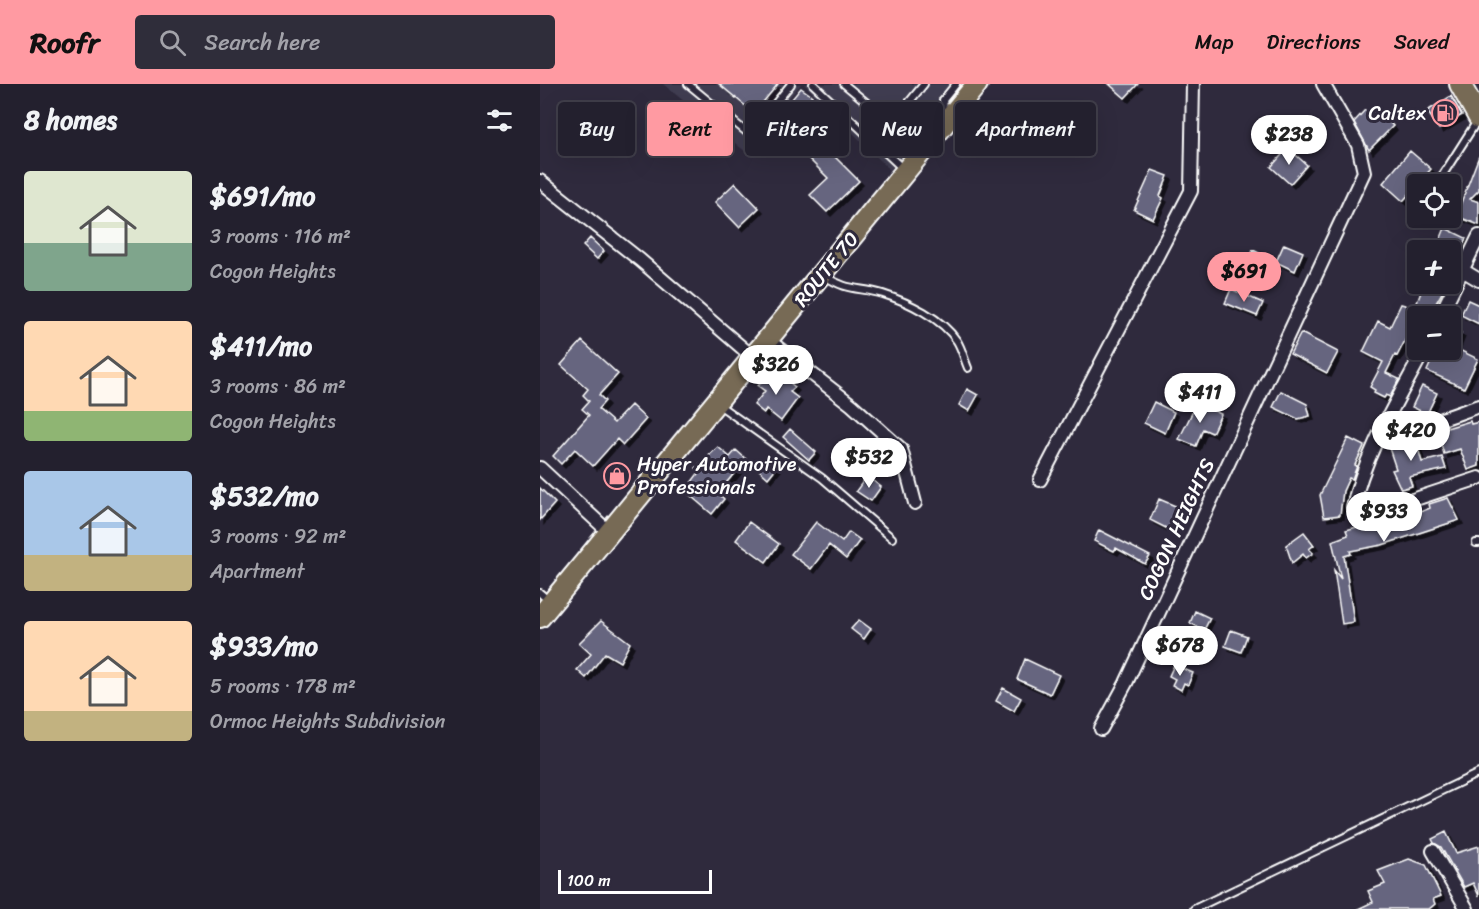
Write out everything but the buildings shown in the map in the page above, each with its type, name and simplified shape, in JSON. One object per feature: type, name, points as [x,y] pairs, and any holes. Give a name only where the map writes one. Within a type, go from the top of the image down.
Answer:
[{"type":"highway","name":"ROUTE 70","points":[[943,127],[977,84]]},
{"type":"highway","points":[[1460,84],[1479,118]]},
{"type":"highway","name":"ROUTE 70","points":[[544,604],[610,533],[918,156]]},
{"type":"street","points":[[1040,480],[1191,191],[1193,84]]},
{"type":"street","name":"COGON HEIGHTS","points":[[1101,729],[1126,683],[1364,172],[1358,146],[1323,84]]},
{"type":"street","points":[[540,181],[639,260],[754,358]]},
{"type":"street","points":[[1445,306],[1464,271],[1473,244],[1479,236]]},
{"type":"street","points":[[1464,271],[1479,280]]},
{"type":"street","points":[[768,340],[852,405],[901,449],[915,502]]},
{"type":"street","points":[[1419,360],[1386,424],[1356,493],[1353,507],[1362,516],[1479,478]]},
{"type":"street","points":[[1386,424],[1403,428],[1479,406]]},
{"type":"street","points":[[540,468],[610,533]]},
{"type":"street","points":[[1433,851],[1467,909]]},
{"type":"street","points":[[1473,909],[1479,907]]},
{"type":"lane","points":[[688,84],[750,135],[791,84]]},
{"type":"lane","points":[[813,84],[906,171]]},
{"type":"lane","points":[[844,84],[866,102]]},
{"type":"lane","points":[[909,102],[924,84]]},
{"type":"lane","points":[[946,123],[943,100],[957,84]]},
{"type":"lane","points":[[1443,174],[1479,118]]},
{"type":"lane","points":[[822,274],[849,289],[881,294],[909,304],[938,321],[957,341],[968,368]]},
{"type":"lane","points":[[716,403],[822,478],[892,538]]},
{"type":"lane","points":[[1194,909],[1479,773]]},
{"type":"shaded area","points":[[663,84],[801,84],[786,102],[745,102],[745,151],[733,141],[733,102],[685,102]]},
{"type":"shaded area","points":[[804,84],[962,84],[943,107],[943,102],[861,102],[861,141],[849,129],[849,102],[822,102]]},
{"type":"shaded area","points":[[876,156],[902,156],[890,170]]},
{"type":"place","name":"Caltex","points":[[1445,113]]},
{"type":"place","name":"Hyper Automotive Professionals","points":[[617,476]]}]
